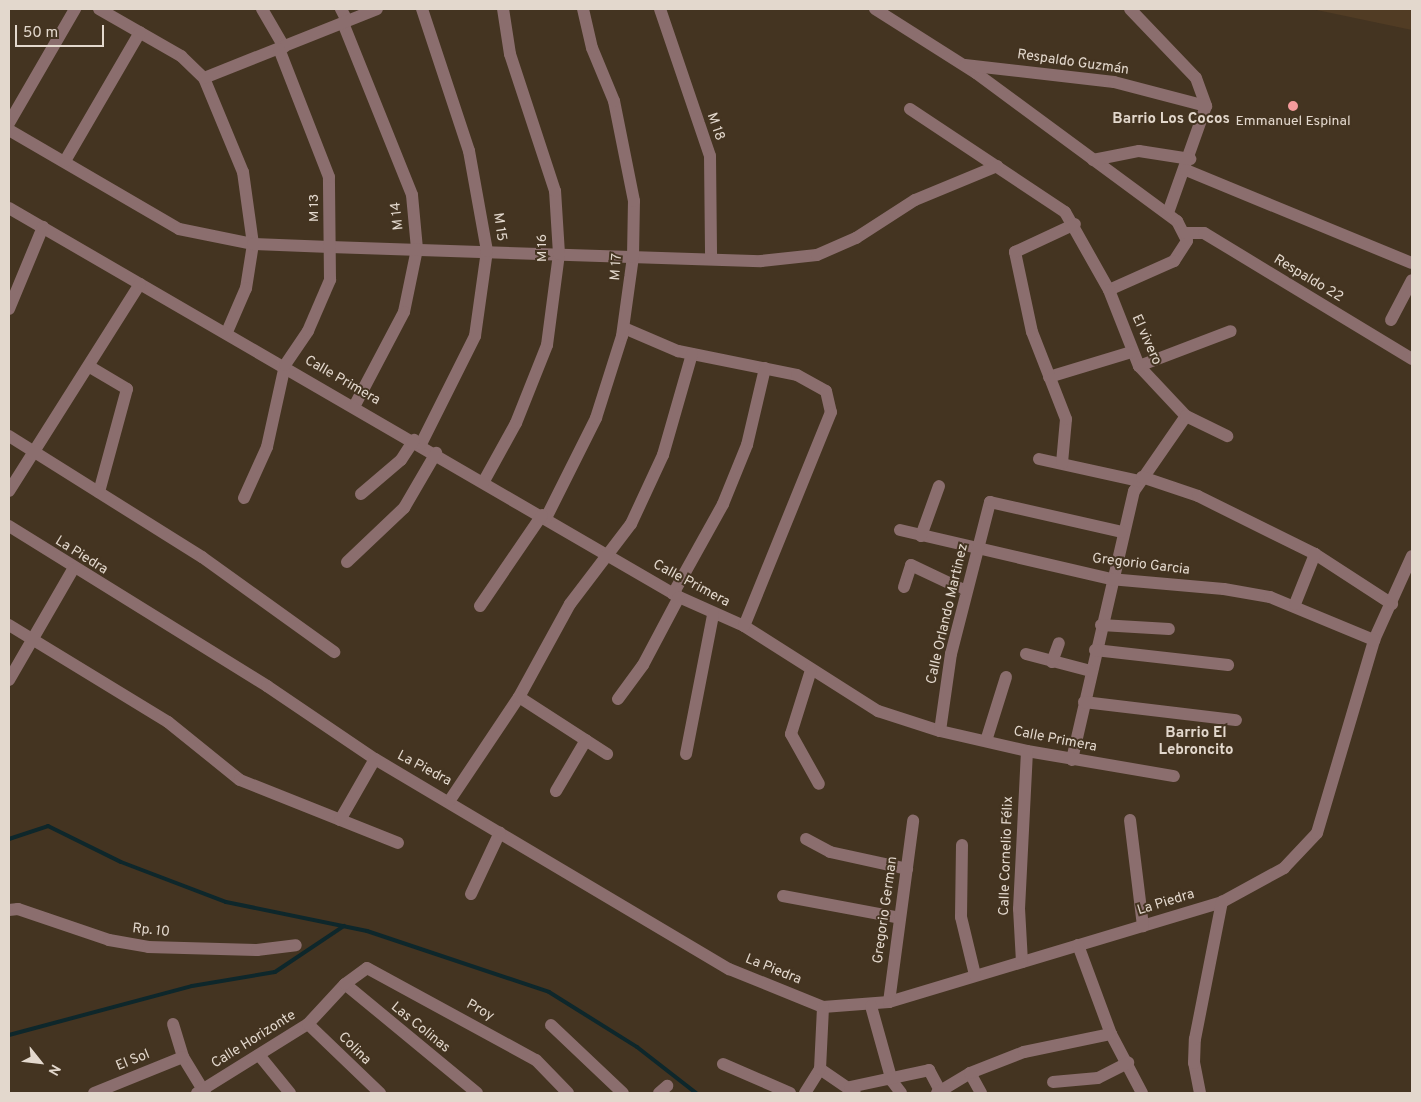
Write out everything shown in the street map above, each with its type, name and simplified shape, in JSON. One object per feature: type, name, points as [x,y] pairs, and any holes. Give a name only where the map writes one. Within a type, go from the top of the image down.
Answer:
[{"type":"street","points":[[9,123],[75,9]]},
{"type":"street","points":[[100,9],[181,56],[204,78],[243,172],[253,244],[246,288],[227,332]]},
{"type":"street","name":"M 13","points":[[262,9],[281,48],[329,177],[330,280],[308,331],[284,365]]},
{"type":"street","name":"M 14","points":[[341,9],[409,187],[417,249],[404,312],[355,405]]},
{"type":"street","points":[[204,78],[377,9]]},
{"type":"street","name":"M 15","points":[[361,494],[401,460],[418,442],[474,336],[487,251],[469,151],[422,9]]},
{"type":"street","name":"M 16","points":[[484,481],[516,423],[547,345],[560,254],[555,191],[510,54],[503,9]]},
{"type":"street","name":"M 17","points":[[480,606],[544,516],[596,418],[624,328],[633,257],[634,201],[614,101],[592,48],[584,9]]},
{"type":"street","name":"M 18","points":[[660,9],[710,156],[711,260]]},
{"type":"street","points":[[875,9],[963,65],[1092,160],[1168,213],[1185,233],[1184,251],[1174,261],[1109,290]]},
{"type":"street","points":[[1130,9],[1196,78],[1206,106],[1188,164],[1168,213]]},
{"type":"street","points":[[65,161],[140,32]]},
{"type":"street","name":"Respaldo Guzmán","points":[[963,65],[1114,82],[1206,106]]},
{"type":"street","name":"El vivero","points":[[910,108],[1054,202],[1075,224],[1109,290],[1139,366],[1186,416]]},
{"type":"street","points":[[9,130],[179,229],[253,244],[330,247],[760,261],[817,254],[856,238],[915,200],[997,166]]},
{"type":"street","points":[[1092,160],[1139,151],[1188,164],[1412,263]]},
{"type":"street","name":"Calle Primera","points":[[9,208],[355,405],[676,595],[713,615],[744,626],[878,711],[940,731],[986,742],[1072,760],[1174,776]]},
{"type":"street","points":[[1062,462],[1066,419],[1026,312],[1015,252],[1075,224]]},
{"type":"street","points":[[9,309],[43,227]]},
{"type":"street","name":"Respaldo 22","points":[[1185,233],[1204,233],[1412,360]]},
{"type":"street","points":[[1391,320],[1412,280]]},
{"type":"street","points":[[9,492],[90,368],[140,284]]},
{"type":"street","points":[[624,328],[692,354],[765,368],[813,380],[826,391],[831,412],[744,626]]},
{"type":"street","points":[[1139,366],[1231,332]]},
{"type":"street","points":[[1049,377],[1132,352]]},
{"type":"street","points":[[450,800],[519,697],[570,604],[610,556],[663,455],[692,354]]},
{"type":"street","points":[[244,498],[267,447],[284,365]]},
{"type":"street","points":[[90,368],[127,389],[100,492]]},
{"type":"street","points":[[618,699],[642,665],[723,504],[747,444],[765,368]]},
{"type":"street","points":[[1072,760],[1110,579],[1122,532],[1141,479],[1186,416],[1227,436]]},
{"type":"street","points":[[9,436],[34,456],[100,492],[253,592],[334,652]]},
{"type":"street","points":[[347,562],[404,508],[436,453]]},
{"type":"street","points":[[1039,459],[1141,479],[1198,496],[1315,554],[1392,604]]},
{"type":"street","points":[[921,536],[939,486]]},
{"type":"street","name":"Calle Orlando Martinez","points":[[940,731],[966,591],[989,504],[1122,532]]},
{"type":"street","name":"La Piedra","points":[[9,526],[73,570],[266,686],[375,760],[450,800],[729,969],[823,1007],[871,1006],[889,1002],[1143,926],[1222,902],[1284,868],[1317,834],[1374,640],[1392,604],[1412,556]]},
{"type":"street","name":"Gregorio Garcia","points":[[900,530],[978,550],[1110,579],[1224,588],[1295,604],[1374,640]]},
{"type":"street","points":[[1295,604],[1315,554]]},
{"type":"street","points":[[904,587],[911,565],[966,591]]},
{"type":"street","points":[[9,680],[73,570]]},
{"type":"street","points":[[686,754],[713,615]]},
{"type":"street","points":[[9,625],[168,722],[240,780],[398,843]]},
{"type":"street","points":[[1101,625],[1169,629]]},
{"type":"street","points":[[1052,662],[1059,642]]},
{"type":"street","points":[[1095,650],[1228,665]]},
{"type":"street","points":[[1026,654],[1091,671]]},
{"type":"street","points":[[811,670],[792,734],[819,784]]},
{"type":"street","points":[[986,742],[1006,677]]},
{"type":"street","points":[[519,697],[607,754]]},
{"type":"street","points":[[1084,702],[1236,720]]},
{"type":"street","points":[[556,790],[586,740]]},
{"type":"street","name":"Calle Cornelio Félix","points":[[1022,962],[1019,910],[1027,751]]},
{"type":"street","points":[[340,820],[375,760]]},
{"type":"street","points":[[1130,820],[1143,926]]},
{"type":"street","name":"Gregorio German","points":[[889,1002],[913,821]]},
{"type":"street","points":[[471,894],[500,832]]},
{"type":"street","points":[[806,839],[830,852],[907,869]]},
{"type":"street","points":[[962,845],[961,917],[975,975]]},
{"type":"street","points":[[783,896],[900,918]]},
{"type":"street","points":[[1200,1093],[1194,1071],[1195,1039],[1222,902]]},
{"type":"street","name":"Rp. 10","points":[[9,910],[18,909],[108,940],[148,947],[256,950],[296,945]]},
{"type":"street","points":[[1078,945],[1110,1034],[1128,1062],[1142,1093]]},
{"type":"street","name":"Calle Horizonte","points":[[201,1092],[308,1024],[344,984],[367,968]]},
{"type":"street","name":"Proy","points":[[367,968],[536,1060],[568,1093]]},
{"type":"street","name":"Las Colinas","points":[[344,984],[477,1093]]},
{"type":"street","points":[[871,1006],[892,1081],[901,1093]]},
{"type":"street","points":[[805,1093],[820,1069],[823,1007]]},
{"type":"street","points":[[173,1024],[183,1057],[201,1092]]},
{"type":"street","name":"Colina","points":[[308,1024],[380,1093]]},
{"type":"street","points":[[551,1025],[623,1093]]},
{"type":"street","points":[[820,1069],[853,1090],[929,1070],[938,1092],[970,1073],[1024,1052],[1110,1034]]},
{"type":"street","points":[[259,1055],[290,1093]]},
{"type":"street","name":"El Sol","points":[[94,1093],[183,1057]]},
{"type":"street","points":[[1053,1082],[1098,1078],[1128,1062]]},
{"type":"street","points":[[724,1064],[790,1093]]},
{"type":"street","points":[[970,1073],[981,1093]]},
{"type":"shaded area","points":[[1312,9],[1412,9],[1412,30]]},
{"type":"waterway","points":[[9,839],[48,826],[121,862],[226,902],[367,931],[549,992],[637,1047],[696,1093]]},
{"type":"waterway","points":[[9,1035],[192,986],[275,972],[344,926]]},
{"type":"place","name":"Emmanuel Espinal","points":[[1293,106]]},
{"type":"district","name":"Barrio Los Cocos","points":[[1171,120]]},
{"type":"district","name":"Barrio El Lebroncito","points":[[1196,742]]}]
